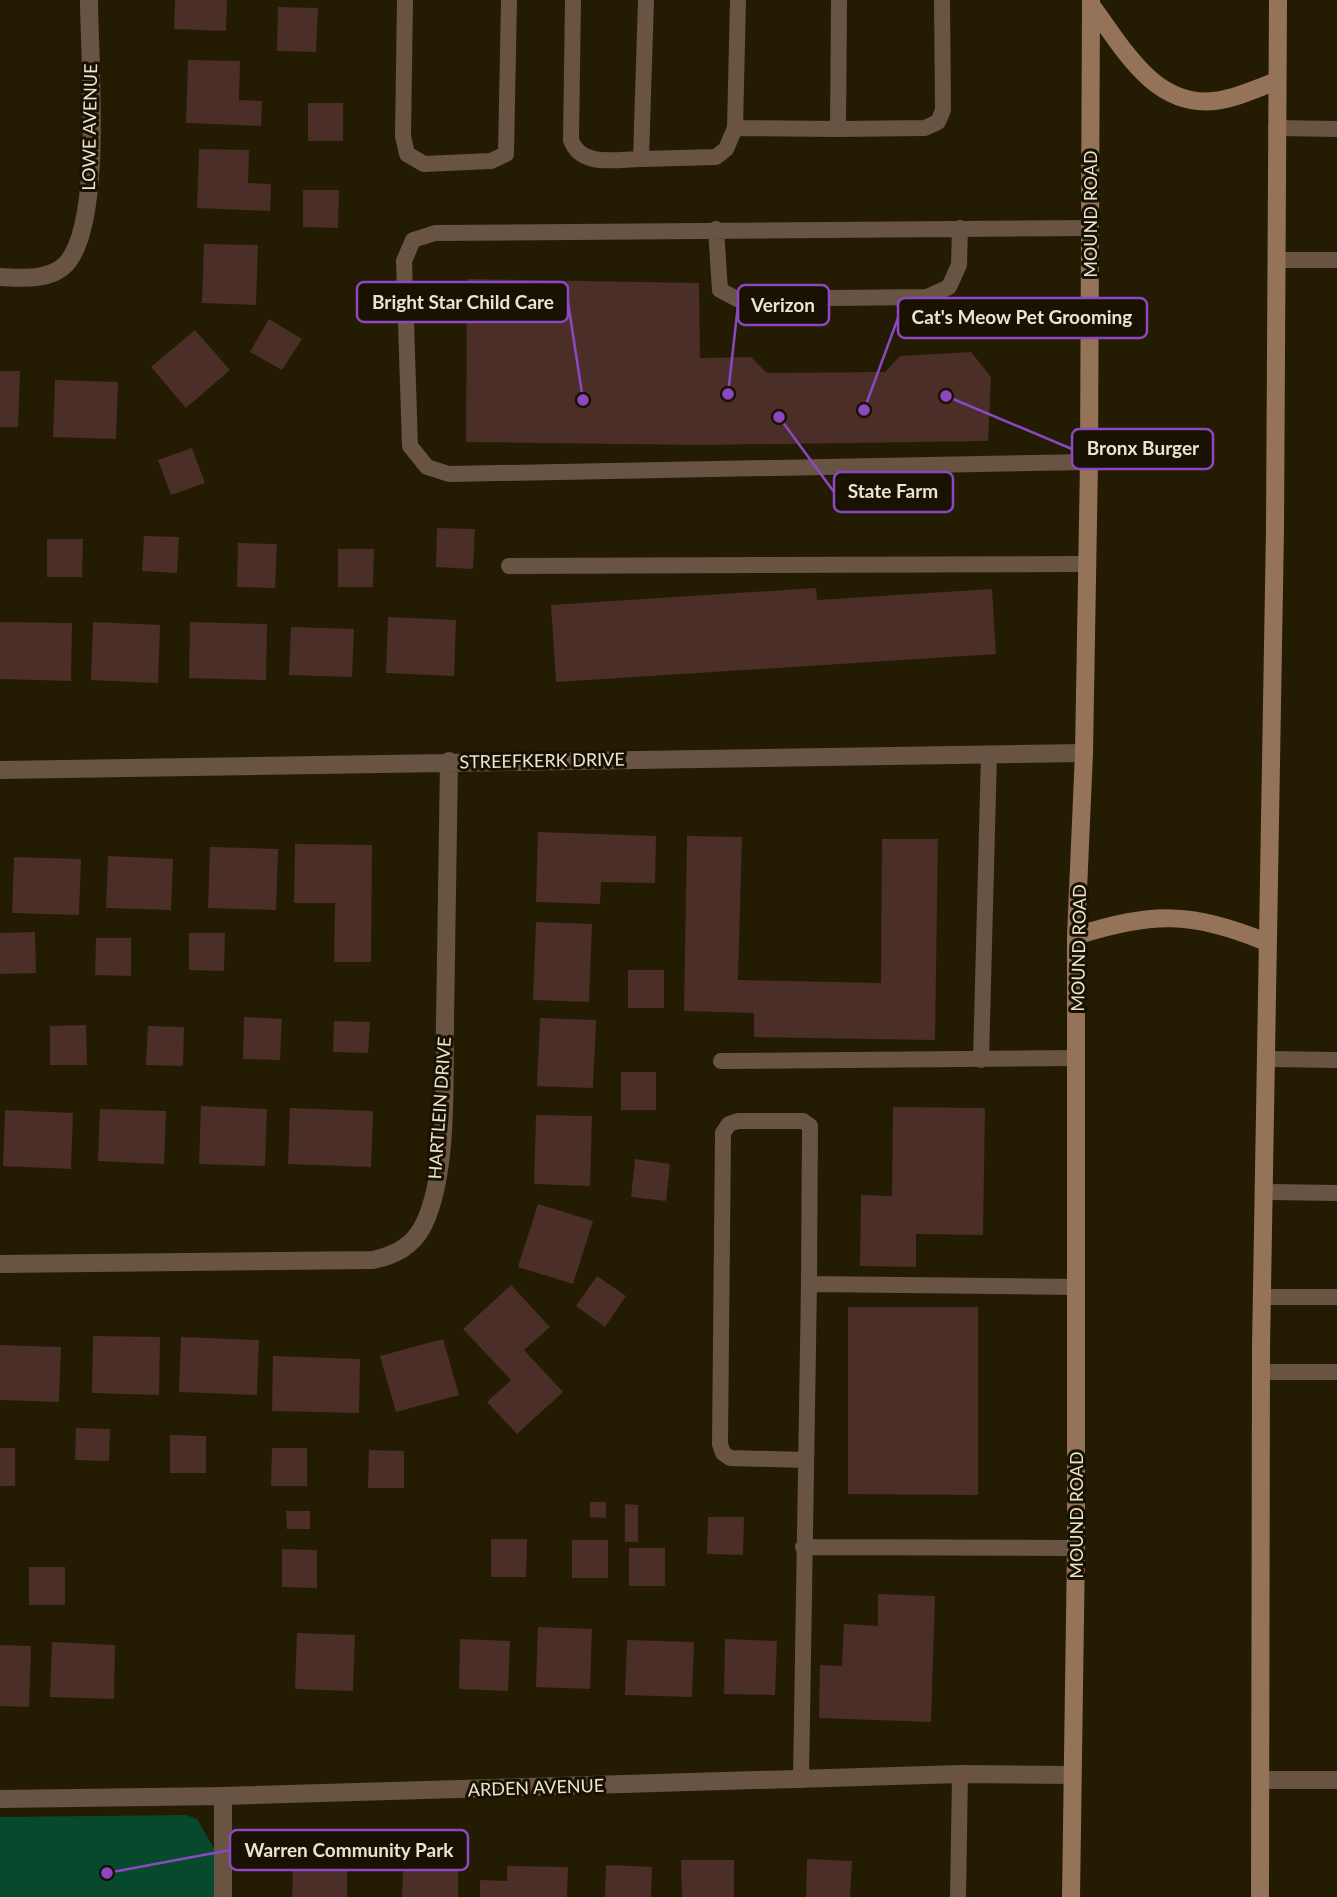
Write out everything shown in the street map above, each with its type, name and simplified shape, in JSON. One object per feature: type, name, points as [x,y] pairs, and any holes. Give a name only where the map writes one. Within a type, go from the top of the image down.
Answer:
[{"type":"main road","points":[[1259,1897],[1261,1372],[1268,1059],[1266,942],[1275,529],[1278,0]]},
{"type":"main road","points":[[1091,3],[1149,79],[1168,94],[1188,100],[1215,101],[1277,81]]},
{"type":"main road","name":"MOUND ROAD","points":[[1070,1897],[1076,1548],[1076,936],[1084,753],[1089,462],[1091,3]]},
{"type":"main road","points":[[1076,936],[1119,922],[1173,916],[1235,929],[1266,942]]},
{"type":"street","name":"LOWE AVENUE","points":[[0,277],[45,276],[66,264],[77,242],[90,182],[89,0]]},
{"type":"street","name":"STREEFKERK DRIVE","points":[[0,770],[1084,753]]},
{"type":"street","name":"HARTLEIN DRIVE","points":[[0,1264],[373,1260],[394,1255],[410,1244],[422,1226],[432,1201],[439,1159],[443,1099],[449,761]]},
{"type":"street","name":"ARDEN AVENUE","points":[[0,1798],[223,1796],[960,1774],[1072,1775]]},
{"type":"street","points":[[1261,1780],[1337,1780]]},
{"type":"street","points":[[223,1796],[223,1897]]},
{"type":"lane","points":[[405,0],[403,136],[407,154],[424,164],[491,161],[506,154],[509,0]]},
{"type":"lane","points":[[573,0],[571,140],[576,152],[585,159],[716,157],[726,149],[735,128],[738,0]]},
{"type":"lane","points":[[641,159],[646,0]]},
{"type":"lane","points":[[838,129],[839,0]]},
{"type":"lane","points":[[735,128],[925,128],[938,122],[943,110],[942,0]]},
{"type":"lane","points":[[1276,128],[1337,129]]},
{"type":"lane","points":[[1089,462],[449,474],[426,467],[410,446],[404,261],[413,240],[435,233],[1090,228]]},
{"type":"lane","points":[[716,229],[720,290],[737,299],[927,297],[949,287],[959,265],[960,229]]},
{"type":"lane","points":[[1276,260],[1337,260]]},
{"type":"lane","points":[[509,566],[1087,564]]},
{"type":"lane","points":[[981,1060],[989,754]]},
{"type":"lane","points":[[721,1061],[1077,1058]]},
{"type":"lane","points":[[1268,1059],[1337,1060]]},
{"type":"lane","points":[[801,1780],[810,1126],[803,1121],[738,1121],[729,1124],[723,1133],[720,1444],[723,1453],[730,1458],[805,1460]]},
{"type":"lane","points":[[1265,1192],[1337,1193]]},
{"type":"lane","points":[[809,1284],[1076,1287]]},
{"type":"lane","points":[[1263,1297],[1337,1297]]},
{"type":"lane","points":[[1261,1372],[1337,1371]]},
{"type":"lane","points":[[803,1547],[1076,1548]]},
{"type":"lane","points":[[958,1897],[960,1774]]},
{"type":"green space","points":[[186,1815],[197,1819],[215,1850],[215,1897],[0,1897],[0,1817]]},
{"type":"building","points":[[175,0],[227,0],[226,31],[174,29]]},
{"type":"building","points":[[278,7],[318,8],[316,52],[277,51]]},
{"type":"building","points":[[188,60],[240,61],[239,100],[262,101],[261,126],[186,123]]},
{"type":"building","points":[[308,103],[343,103],[343,141],[308,141]]},
{"type":"building","points":[[199,149],[249,150],[248,183],[271,184],[270,211],[197,208]]},
{"type":"building","points":[[303,190],[339,190],[338,228],[303,227]]},
{"type":"building","points":[[204,244],[258,245],[256,305],[202,303]]},
{"type":"building","points":[[467,279],[699,283],[700,358],[751,357],[767,373],[885,372],[900,356],[971,352],[991,377],[988,441],[701,445],[466,442]]},
{"type":"building","points":[[269,319],[302,339],[282,370],[250,352]]},
{"type":"building","points":[[195,330],[230,370],[186,408],[151,367]]},
{"type":"building","points":[[0,371],[20,371],[18,427],[0,427]]},
{"type":"building","points":[[55,380],[118,382],[116,439],[53,437]]},
{"type":"building","points":[[192,448],[205,483],[171,495],[158,460]]},
{"type":"building","points":[[437,528],[475,529],[473,569],[436,567]]},
{"type":"building","points":[[144,536],[179,537],[177,573],[142,571]]},
{"type":"building","points":[[47,539],[83,539],[82,577],[47,577]]},
{"type":"building","points":[[238,543],[277,544],[275,588],[237,587]]},
{"type":"building","points":[[338,549],[374,549],[373,587],[338,587]]},
{"type":"building","points":[[816,588],[817,600],[992,589],[996,654],[556,682],[551,605]]},
{"type":"building","points":[[388,617],[456,620],[454,676],[386,673]]},
{"type":"building","points":[[0,622],[72,623],[71,681],[0,679]]},
{"type":"building","points":[[93,622],[160,625],[158,683],[91,680]]},
{"type":"building","points":[[190,622],[267,624],[266,680],[189,678]]},
{"type":"building","points":[[291,627],[354,629],[352,677],[289,675]]},
{"type":"building","points":[[538,832],[656,836],[655,883],[601,882],[600,904],[536,902]]},
{"type":"building","points":[[687,836],[742,837],[738,980],[881,983],[882,839],[938,839],[935,1040],[754,1037],[754,1013],[684,1011]]},
{"type":"building","points":[[295,844],[372,845],[371,962],[334,962],[335,903],[294,903]]},
{"type":"building","points":[[210,847],[278,849],[276,910],[208,908]]},
{"type":"building","points":[[108,856],[173,859],[171,910],[106,908]]},
{"type":"building","points":[[14,857],[81,859],[79,915],[12,913]]},
{"type":"building","points":[[536,922],[592,924],[589,1002],[533,1000]]},
{"type":"building","points":[[35,932],[36,973],[0,974],[0,933]]},
{"type":"building","points":[[189,933],[225,933],[224,971],[189,970]]},
{"type":"building","points":[[96,938],[131,938],[131,976],[95,975]]},
{"type":"building","points":[[628,970],[664,970],[664,1008],[628,1008]]},
{"type":"building","points":[[244,1017],[282,1019],[280,1060],[243,1059]]},
{"type":"building","points":[[540,1018],[596,1020],[593,1088],[537,1086]]},
{"type":"building","points":[[334,1021],[370,1022],[368,1053],[333,1052]]},
{"type":"building","points":[[86,1025],[87,1065],[50,1065],[50,1026]]},
{"type":"building","points":[[148,1026],[184,1027],[183,1066],[146,1065]]},
{"type":"building","points":[[621,1072],[656,1072],[656,1110],[621,1110]]},
{"type":"building","points":[[201,1106],[267,1109],[265,1166],[199,1164]]},
{"type":"building","points":[[893,1107],[985,1108],[983,1235],[916,1234],[916,1267],[860,1266],[861,1195],[892,1196]]},
{"type":"building","points":[[290,1108],[373,1111],[371,1167],[288,1164]]},
{"type":"building","points":[[100,1109],[166,1111],[164,1164],[98,1161]]},
{"type":"building","points":[[5,1110],[73,1113],[71,1169],[3,1166]]},
{"type":"building","points":[[536,1115],[592,1116],[590,1186],[534,1184]]},
{"type":"building","points":[[635,1159],[670,1164],[666,1201],[631,1197]]},
{"type":"building","points":[[538,1204],[593,1221],[573,1284],[518,1267]]},
{"type":"building","points":[[597,1276],[626,1296],[605,1327],[576,1306]]},
{"type":"building","points":[[511,1285],[550,1327],[524,1350],[563,1392],[517,1434],[487,1402],[511,1380],[463,1329]]},
{"type":"building","points":[[848,1307],[978,1307],[978,1495],[848,1494]]},
{"type":"building","points":[[93,1336],[160,1337],[159,1395],[92,1393]]},
{"type":"building","points":[[181,1337],[259,1340],[257,1395],[179,1392]]},
{"type":"building","points":[[443,1339],[459,1395],[396,1412],[380,1356]]},
{"type":"building","points":[[0,1345],[61,1347],[59,1402],[0,1400]]},
{"type":"building","points":[[273,1356],[360,1359],[359,1413],[272,1411]]},
{"type":"building","points":[[76,1428],[110,1429],[109,1461],[75,1460]]},
{"type":"building","points":[[170,1435],[206,1436],[206,1473],[170,1473]]},
{"type":"building","points":[[0,1448],[15,1448],[15,1486],[0,1486]]},
{"type":"building","points":[[272,1448],[307,1448],[307,1486],[271,1486]]},
{"type":"building","points":[[369,1450],[404,1451],[404,1488],[368,1488]]},
{"type":"building","points":[[590,1502],[606,1502],[606,1518],[590,1517]]},
{"type":"building","points":[[625,1504],[638,1505],[638,1542],[625,1542]]},
{"type":"building","points":[[286,1511],[310,1511],[310,1529],[287,1529]]},
{"type":"building","points":[[708,1517],[744,1517],[743,1555],[707,1554]]},
{"type":"building","points":[[491,1539],[527,1539],[526,1577],[491,1577]]},
{"type":"building","points":[[572,1540],[608,1540],[608,1578],[572,1578]]},
{"type":"building","points":[[629,1548],[665,1548],[665,1586],[629,1586]]},
{"type":"building","points":[[282,1549],[317,1550],[317,1588],[282,1587]]},
{"type":"building","points":[[29,1567],[65,1567],[65,1605],[29,1605]]},
{"type":"building","points":[[878,1594],[935,1596],[931,1722],[819,1718],[820,1665],[842,1666],[844,1624],[878,1626]]},
{"type":"building","points":[[538,1627],[592,1629],[590,1689],[536,1687]]},
{"type":"building","points":[[297,1633],[355,1635],[353,1691],[295,1689]]},
{"type":"building","points":[[460,1639],[510,1641],[508,1691],[459,1689]]},
{"type":"building","points":[[725,1639],[777,1641],[775,1695],[724,1694]]},
{"type":"building","points":[[627,1640],[694,1642],[692,1697],[625,1695]]},
{"type":"building","points":[[52,1642],[115,1645],[114,1699],[50,1697]]},
{"type":"building","points":[[0,1645],[31,1646],[29,1707],[0,1706]]},
{"type":"building","points":[[807,1859],[852,1861],[850,1897],[806,1897]]},
{"type":"building","points":[[681,1860],[734,1860],[734,1897],[682,1897]]},
{"type":"building","points":[[606,1865],[652,1867],[651,1897],[605,1897]]},
{"type":"building","points":[[507,1866],[568,1867],[567,1897],[480,1897],[480,1880],[507,1881]]},
{"type":"building","points":[[293,1868],[347,1869],[347,1897],[292,1897]]},
{"type":"building","points":[[403,1869],[458,1871],[458,1897],[402,1897]]},
{"type":"place","name":"Verizon","points":[[728,394]]},
{"type":"place","name":"Bronx Burger","points":[[946,396]]},
{"type":"place","name":"Bright Star Child Care","points":[[583,400]]},
{"type":"place","name":"Cat's Meow Pet Grooming","points":[[864,410]]},
{"type":"place","name":"State Farm","points":[[779,417]]},
{"type":"place","name":"Warren Community Park","points":[[107,1873]]}]
